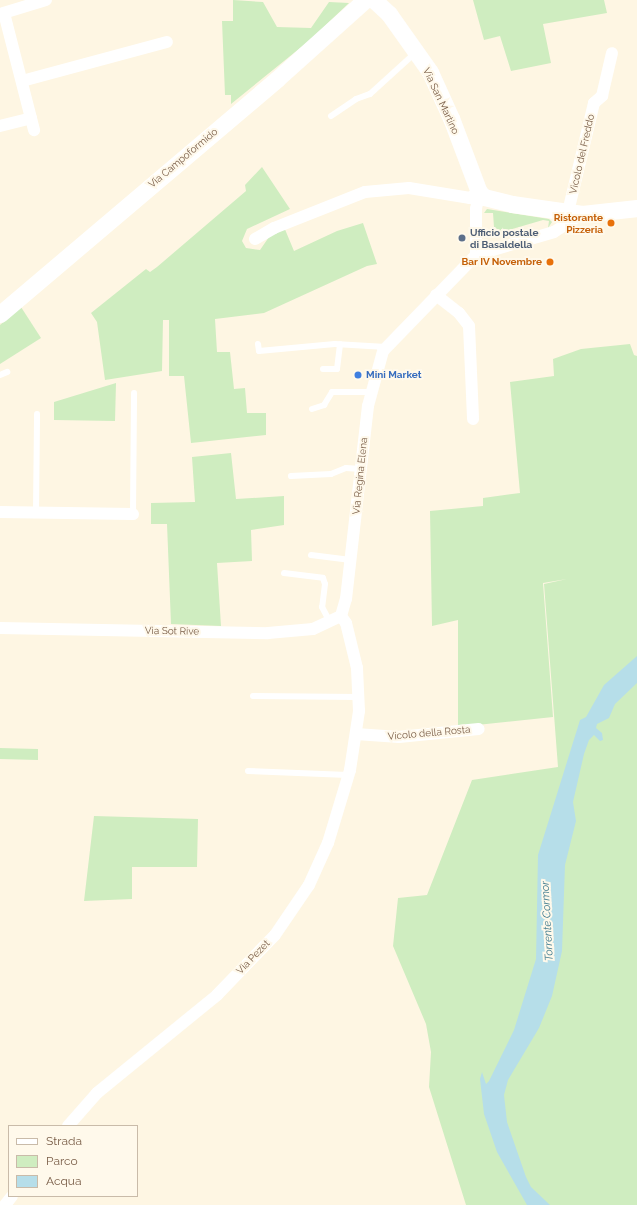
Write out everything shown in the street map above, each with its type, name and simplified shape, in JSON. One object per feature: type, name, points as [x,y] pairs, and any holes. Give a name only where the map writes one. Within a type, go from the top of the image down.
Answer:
[{"type":"main road","name":"Via Campoformido","points":[[0,314],[277,78],[365,0]]},
{"type":"main road","name":"Via San Martino","points":[[374,0],[389,14],[430,72],[451,118],[479,192]]},
{"type":"main road","points":[[479,192],[492,201],[575,213],[637,208]]},
{"type":"street","points":[[0,126],[33,124],[2,13],[46,0]]},
{"type":"street","points":[[22,81],[168,42]]},
{"type":"street","name":"Vicolo del Freddo","points":[[575,213],[594,103],[602,96],[612,53]]},
{"type":"street","points":[[255,240],[274,228],[365,192],[409,188],[470,198],[479,192]]},
{"type":"street","points":[[479,192],[476,209],[476,255],[554,232],[575,213]]},
{"type":"street","name":"Via Regina Elena","points":[[341,616],[346,599],[370,392],[386,347],[476,255]]},
{"type":"street","points":[[436,295],[459,313],[469,326],[474,419]]},
{"type":"street","points":[[0,512],[133,514]]},
{"type":"street","points":[[341,616],[346,623],[357,668],[358,697],[356,734]]},
{"type":"street","name":"Via Sot Rive","points":[[0,628],[268,633],[313,629],[341,616]]},
{"type":"street","name":"Vicolo della Rosta","points":[[356,734],[399,737],[478,729]]},
{"type":"street","name":"Via Pezet","points":[[69,1125],[97,1093],[217,995],[275,935],[309,885],[328,842],[348,775],[356,734]]},
{"type":"street","points":[[5,1205],[11,1197]]},
{"type":"lane","points":[[331,116],[356,99],[370,94],[416,52]]},
{"type":"lane","points":[[258,344],[258,351],[340,344],[386,347]]},
{"type":"lane","points":[[322,369],[337,369],[340,344]]},
{"type":"lane","points":[[0,375],[7,372]]},
{"type":"lane","points":[[312,409],[324,405],[332,392],[370,392]]},
{"type":"lane","points":[[133,514],[134,393]]},
{"type":"lane","points":[[36,513],[37,414]]},
{"type":"lane","points":[[291,476],[331,474],[346,468],[360,469]]},
{"type":"lane","points":[[311,555],[351,560]]},
{"type":"lane","points":[[284,573],[322,578],[325,584],[322,607],[330,622]]},
{"type":"lane","points":[[253,696],[358,697]]},
{"type":"lane","points":[[248,771],[348,775]]},
{"type":"green space","points":[[233,0],[263,2],[277,27],[311,28],[329,2],[349,3],[310,40],[231,104],[231,95],[225,95],[222,21],[233,21]]},
{"type":"green space","points":[[473,0],[604,0],[607,13],[543,24],[551,63],[511,71],[500,36],[484,40]]},
{"type":"green space","points":[[262,167],[290,209],[247,229],[242,241],[246,248],[260,250],[269,237],[284,227],[294,251],[337,231],[363,223],[377,264],[367,266],[264,313],[215,319],[217,352],[230,352],[234,389],[245,388],[247,413],[266,413],[266,435],[191,443],[184,376],[169,376],[169,320],[163,320],[162,371],[105,380],[97,322],[91,313],[146,269],[150,272],[157,267],[246,191],[245,185]]},
{"type":"green space","points":[[487,209],[549,219],[552,222],[548,228],[549,221],[543,220],[502,232],[494,227],[493,213],[484,213]]},
{"type":"green space","points":[[21,307],[41,338],[0,364],[0,325]]},
{"type":"green space","points":[[630,344],[634,355],[637,356],[637,1205],[466,1205],[429,1087],[431,1052],[426,1024],[393,946],[398,898],[427,895],[472,780],[558,767],[544,584],[567,579],[543,583],[553,717],[458,727],[458,620],[432,626],[430,511],[483,506],[483,498],[520,493],[510,382],[554,376],[553,359],[581,349]]},
{"type":"green space","points":[[116,383],[115,421],[54,420],[54,402]]},
{"type":"green space","points":[[231,453],[236,499],[284,496],[284,525],[251,530],[252,561],[217,563],[221,626],[171,624],[167,524],[151,524],[151,503],[195,502],[192,457]]},
{"type":"green space","points":[[0,748],[38,749],[38,760],[0,759]]},
{"type":"green space","points":[[94,816],[198,819],[197,867],[132,867],[132,899],[84,901]]},
{"type":"water","name":"Torrente Cormor","points":[[637,656],[637,683],[615,704],[609,718],[597,724],[596,728],[602,733],[603,740],[600,741],[594,735],[589,740],[584,754],[573,802],[576,821],[565,865],[562,951],[552,996],[539,1028],[508,1080],[504,1095],[507,1122],[526,1177],[531,1187],[550,1205],[527,1205],[497,1152],[484,1114],[480,1079],[482,1072],[486,1084],[489,1081],[514,1030],[536,959],[538,855],[580,720],[586,717],[604,685]]},
{"type":"place","name":"Ristorante Pizzeria","points":[[611,223]]},
{"type":"place","name":"Ufficio postale di Basaldella","points":[[462,238]]},
{"type":"place","name":"Bar IV Novembre","points":[[550,262]]},
{"type":"place","name":"Mini Market","points":[[358,375]]}]
